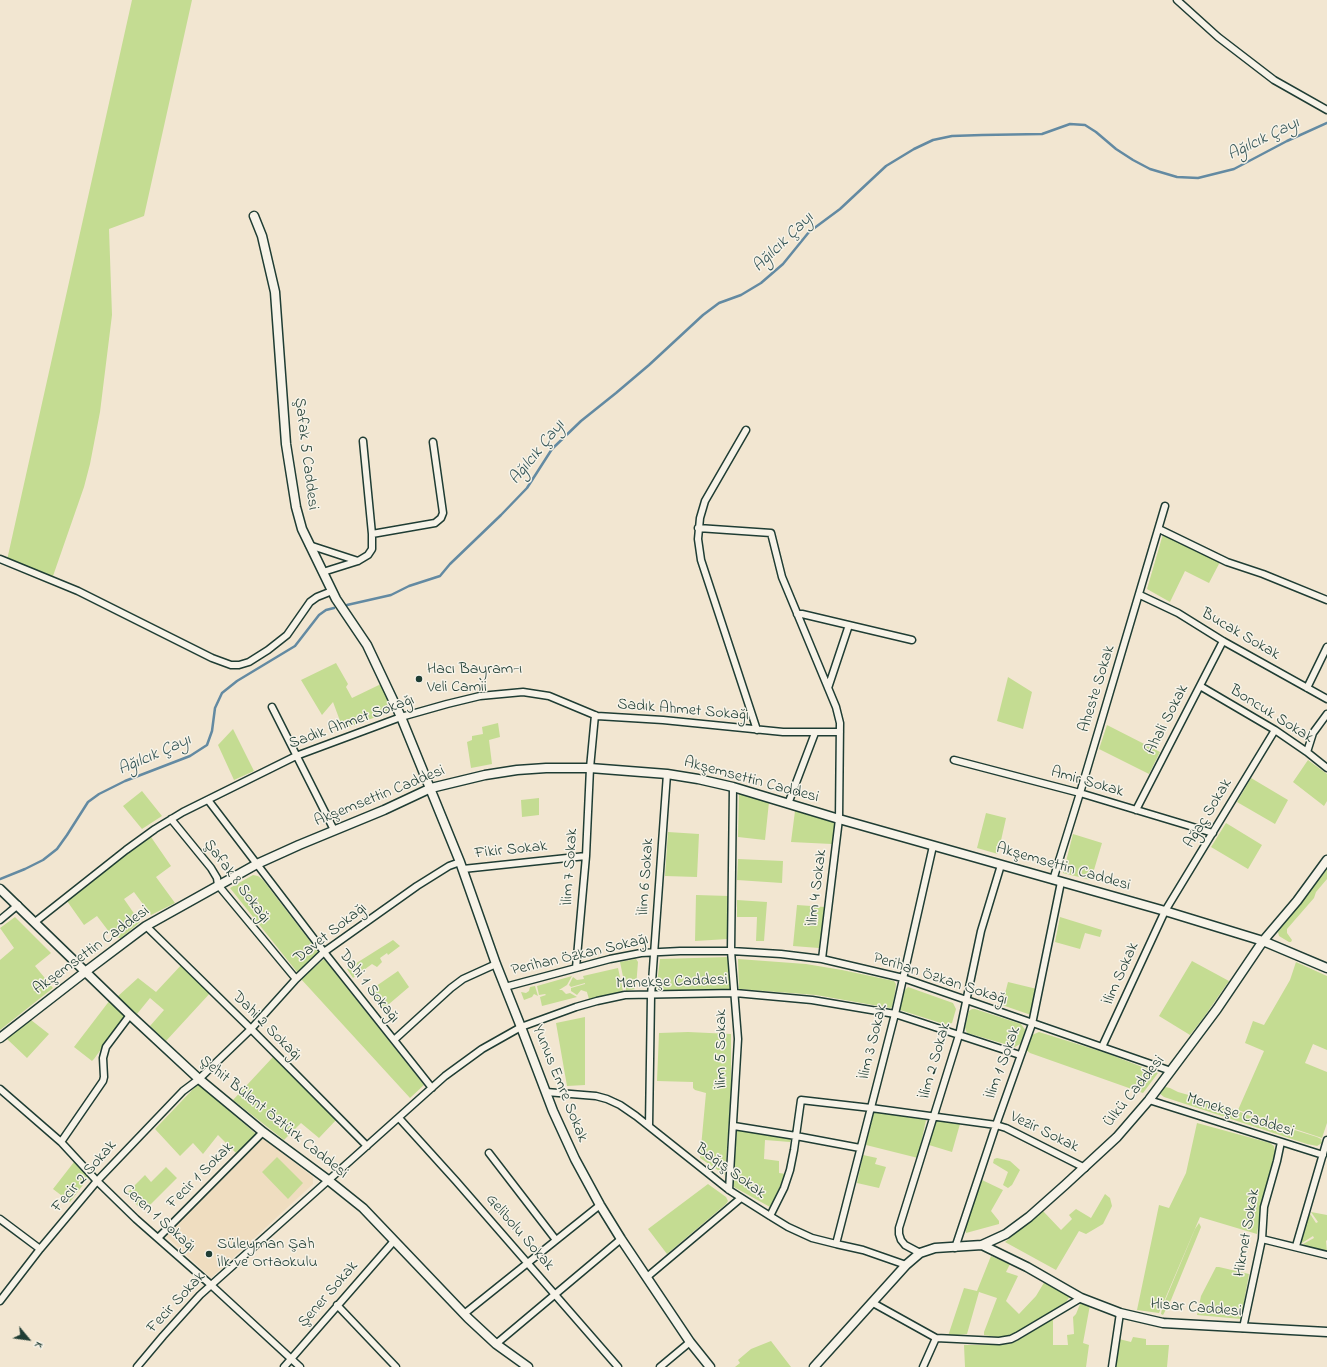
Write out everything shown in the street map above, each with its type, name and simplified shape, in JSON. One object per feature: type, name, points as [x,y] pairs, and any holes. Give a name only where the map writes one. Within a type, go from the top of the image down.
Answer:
[{"type":"street","points":[[1177,0],[1218,37],[1274,80],[1327,110]]},
{"type":"street","name":"Şafak 5 Caddesi","points":[[254,216],[262,236],[275,292],[287,451],[296,507],[302,528],[309,545],[344,612],[367,645],[401,717],[431,788]]},
{"type":"street","points":[[746,430],[708,493],[702,509],[698,528],[701,560],[756,730]]},
{"type":"street","points":[[324,572],[358,561],[370,554],[372,549],[372,534],[363,441]]},
{"type":"street","points":[[372,534],[435,523],[441,518],[443,513],[434,442]]},
{"type":"street","name":"Aheste Sokak","points":[[1057,881],[1080,794],[1165,506]]},
{"type":"street","name":"İlim 4 Sokak","points":[[698,528],[771,533],[782,577],[836,707],[840,723],[839,819],[822,959]]},
{"type":"street","points":[[1159,529],[1227,562],[1263,574],[1327,600]]},
{"type":"street","points":[[309,545],[358,561]]},
{"type":"street","points":[[0,559],[78,591],[212,658],[231,665],[239,665],[249,662],[268,650],[287,635],[310,602],[332,590]]},
{"type":"street","name":"Bucak Sokak","points":[[1140,594],[1178,613],[1223,641],[1327,700]]},
{"type":"street","points":[[797,614],[912,640]]},
{"type":"street","points":[[828,688],[849,625]]},
{"type":"street","name":"Ahali Sokak","points":[[1136,810],[1223,641]]},
{"type":"street","points":[[1307,688],[1327,647]]},
{"type":"street","name":"Boncuk Sokak","points":[[1200,686],[1275,730],[1327,768]]},
{"type":"street","name":"Sadık Ahmet Sokağı","points":[[35,922],[126,850],[171,819],[208,800],[296,756],[401,717],[480,696],[523,692],[549,696],[595,715],[607,717],[662,720],[756,730],[815,733],[840,732]]},
{"type":"street","points":[[272,707],[334,830]]},
{"type":"street","points":[[1307,752],[1313,733],[1327,714]]},
{"type":"street","name":"İlim 7 Sokak","points":[[576,968],[586,856],[590,768],[595,715]]},
{"type":"street","name":"Ağaç Sokak","points":[[1165,911],[1275,730]]},
{"type":"street","points":[[788,804],[815,733]]},
{"type":"street","name":"Amir Sokak","points":[[954,760],[1080,794],[1213,834]]},
{"type":"street","name":"Akşemsettin Caddesi","points":[[0,1038],[146,926],[256,864],[384,810],[431,788],[485,775],[517,770],[546,768],[590,768],[698,778],[1165,911],[1263,941],[1327,968]]},
{"type":"street","name":"İlim 6 Sokak","points":[[649,1126],[651,996],[667,774]]},
{"type":"street","name":"İlim 5 Sokak","points":[[729,1190],[738,1040],[731,950],[733,787]]},
{"type":"street","name":"Yunus Emre Sokak","points":[[431,788],[462,865],[496,964],[546,1092],[575,1159],[600,1205],[621,1239],[648,1277],[690,1342],[710,1367]]},
{"type":"street","name":"Dahi 1 Sokağı","points":[[208,800],[324,952],[432,1088]]},
{"type":"street","name":"Şafak 8 Sokağı","points":[[171,819],[211,868],[217,878],[218,885],[296,979]]},
{"type":"street","name":"İlim 3 Sokak","points":[[836,1244],[895,1014],[933,846]]},
{"type":"street","name":"Fikir Sokak","points":[[462,865],[586,856]]},
{"type":"street","name":"Ülkü Caddesi","points":[[814,1367],[906,1265],[920,1253],[935,1248],[955,1248],[982,1245],[1002,1236],[1016,1227],[1085,1168],[1117,1137],[1149,1100],[1171,1071],[1217,1009],[1263,941],[1297,901],[1327,860]]},
{"type":"street","name":"Davet Sokağı","points":[[199,1079],[251,1029],[296,979],[324,952],[417,886],[449,866],[462,865]]},
{"type":"street","name":"İlim 2 Sokak","points":[[920,1253],[905,1245],[901,1240],[899,1234],[901,1223],[959,1035],[981,931],[1001,865]]},
{"type":"street","name":"İlim 1 Sokak","points":[[955,1248],[1020,1055],[1032,1024],[1057,881]]},
{"type":"street","name":"Şehit Bülent Öztürk Caddesi","points":[[0,889],[130,1015],[199,1079],[263,1132],[328,1180],[362,1208],[464,1314],[496,1344],[528,1367]]},
{"type":"street","points":[[0,920],[18,905]]},
{"type":"street","name":"İlim Sokak","points":[[1102,1047],[1165,911]]},
{"type":"street","name":"Dahi 2 Sokağı","points":[[146,926],[367,1146]]},
{"type":"street","name":"Perihan Özkan Sokağı","points":[[505,987],[631,954],[731,950],[822,959],[903,978],[1171,1071]]},
{"type":"street","points":[[394,1040],[451,988],[470,976],[496,964]]},
{"type":"street","name":"Menekşe Caddesi","points":[[328,1180],[466,1060],[521,1027],[576,1007],[625,995],[651,996],[735,993],[812,1000],[895,1014],[1020,1055]]},
{"type":"street","points":[[61,1142],[103,1081],[103,1058],[106,1048],[130,1015]]},
{"type":"street","name":"Fecir 2 Sokak","points":[[0,1301],[96,1180],[183,1092],[199,1079]]},
{"type":"street","name":"Ceren 1 Sokağı","points":[[0,1088],[61,1142],[96,1180],[158,1238],[212,1285],[300,1367]]},
{"type":"street","name":"Bağış Sokak","points":[[546,1092],[596,1096],[620,1105],[649,1126],[729,1190],[770,1216],[812,1238],[863,1250],[906,1265]]},
{"type":"street","name":"Vezir Sokak","points":[[796,1136],[801,1100],[996,1125],[1006,1128],[1085,1168]]},
{"type":"street","name":"Menekşe Caddesi","points":[[1149,1100],[1323,1155]]},
{"type":"street","name":"Gelibolu Sokak","points":[[399,1118],[618,1367]]},
{"type":"street","points":[[734,1126],[860,1148]]},
{"type":"street","name":"Fecir 1 Sokak","points":[[158,1238],[263,1132]]},
{"type":"street","points":[[770,1216],[787,1179],[796,1136]]},
{"type":"street","points":[[1296,1246],[1327,1140]]},
{"type":"street","name":"Hikmet Sokak","points":[[1243,1328],[1262,1239],[1264,1207],[1281,1142]]},
{"type":"street","points":[[489,1153],[556,1240]]},
{"type":"street","name":"Fecir Sokak","points":[[137,1367],[185,1310],[328,1180]]},
{"type":"street","points":[[648,1277],[741,1198]]},
{"type":"street","points":[[464,1314],[600,1205]]},
{"type":"street","points":[[0,1219],[40,1249]]},
{"type":"street","points":[[496,1344],[621,1239]]},
{"type":"street","points":[[1262,1239],[1296,1246],[1327,1255]]},
{"type":"street","name":"Şener Sokak","points":[[284,1367],[394,1241]]},
{"type":"street","name":"Hisar Caddesi","points":[[982,1245],[1027,1267],[1081,1298],[1120,1313],[1163,1323],[1327,1332]]},
{"type":"street","points":[[872,1303],[936,1338],[999,1341],[1011,1339],[1081,1298]]},
{"type":"street","points":[[337,1305],[396,1367]]},
{"type":"street","points":[[1112,1367],[1120,1313]]},
{"type":"street","points":[[924,1367],[936,1338]]},
{"type":"street","points":[[660,1367],[690,1342]]},
{"type":"shaded area","points":[[263,1138],[313,1177],[313,1184],[211,1278],[165,1235]]},
{"type":"green space","points":[[132,0],[192,0],[144,216],[109,229],[112,315],[100,412],[84,487],[53,576],[7,560]]},
{"type":"green space","points":[[1163,534],[1220,562],[1209,583],[1185,571],[1170,602],[1147,589]]},
{"type":"green space","points":[[336,663],[348,684],[346,687],[352,698],[381,684],[390,705],[387,713],[343,729],[333,702],[322,715],[301,680]]},
{"type":"green space","points":[[1008,677],[1032,692],[1023,729],[997,721]]},
{"type":"green space","points":[[498,723],[500,737],[489,740],[492,764],[471,768],[467,742],[472,740],[472,736],[483,734],[482,727]]},
{"type":"green space","points":[[1107,725],[1160,752],[1149,774],[1099,749]]},
{"type":"green space","points":[[233,729],[254,771],[234,780],[218,745]]},
{"type":"green space","points":[[1308,760],[1327,774],[1327,801],[1324,806],[1293,782]]},
{"type":"green space","points":[[1251,778],[1288,800],[1275,824],[1237,802]]},
{"type":"green space","points":[[142,791],[162,816],[142,829],[123,806]]},
{"type":"green space","points":[[739,794],[769,802],[765,840],[738,837]]},
{"type":"green space","points":[[539,798],[539,815],[522,817],[521,800]]},
{"type":"green space","points":[[795,811],[836,823],[832,844],[791,842]]},
{"type":"green space","points":[[986,813],[1006,818],[998,854],[977,848]]},
{"type":"green space","points":[[1226,823],[1262,845],[1248,869],[1211,847]]},
{"type":"green space","points":[[668,832],[699,834],[697,877],[665,876]]},
{"type":"green space","points":[[1073,834],[1102,843],[1091,880],[1063,873]]},
{"type":"green space","points":[[151,837],[171,866],[156,877],[175,903],[151,915],[134,892],[124,899],[140,922],[121,938],[113,937],[97,916],[84,925],[67,901],[112,865]]},
{"type":"green space","points":[[738,859],[783,861],[782,883],[737,880]]},
{"type":"green space","points":[[1327,865],[1327,879],[1316,892],[1314,898],[1287,929],[1287,933],[1292,940],[1289,942],[1279,936],[1278,932]]},
{"type":"green space","points":[[253,875],[258,876],[263,880],[319,953],[297,972],[230,888]]},
{"type":"green space","points":[[696,895],[729,896],[728,939],[695,941]]},
{"type":"green space","points":[[737,900],[767,902],[764,941],[756,941],[757,917],[737,917]]},
{"type":"green space","points":[[797,905],[825,907],[819,948],[793,946]]},
{"type":"green space","points":[[15,917],[51,953],[35,966],[53,988],[0,1030],[0,960],[14,948],[0,928]]},
{"type":"green space","points":[[1060,917],[1102,930],[1100,937],[1085,933],[1080,949],[1055,942]]},
{"type":"green space","points":[[393,940],[400,946],[388,955],[387,953],[380,958],[382,962],[377,967],[372,964],[353,978],[347,969]]},
{"type":"green space","points":[[729,957],[731,989],[656,991],[660,959]]},
{"type":"green space","points":[[324,959],[424,1085],[410,1098],[301,979]]},
{"type":"green space","points":[[636,959],[638,962],[636,987],[635,989],[626,991],[620,962]]},
{"type":"green space","points":[[738,959],[806,964],[894,981],[896,984],[892,1007],[890,1008],[816,995],[739,989]]},
{"type":"green space","points":[[1192,961],[1229,981],[1190,1035],[1159,1016]]},
{"type":"green space","points":[[184,962],[212,991],[166,1041],[150,1026],[164,1010],[150,998],[137,1014],[117,997],[138,978],[156,992]]},
{"type":"green space","points":[[1296,962],[1327,976],[1327,1050],[1313,1044],[1305,1063],[1327,1072],[1327,1123],[1322,1138],[1238,1110],[1264,1051],[1245,1043],[1253,1021],[1264,1025],[1290,980]]},
{"type":"green space","points":[[618,968],[623,991],[589,999],[587,992],[581,990],[577,995],[571,991],[571,988],[585,984],[571,987],[569,985],[573,977],[577,980],[584,979],[583,976]]},
{"type":"green space","points":[[398,971],[409,987],[382,1010],[369,991]]},
{"type":"green space","points":[[572,976],[567,985],[559,990],[577,997],[542,1006],[540,997],[546,995],[539,995],[537,986]]},
{"type":"green space","points":[[1008,982],[1037,989],[1031,1015],[1002,1005]]},
{"type":"green space","points":[[535,986],[538,996],[534,994],[532,997],[524,1000],[521,992],[526,993],[529,991],[530,987]]},
{"type":"green space","points":[[908,987],[953,1003],[956,1009],[952,1023],[947,1025],[900,1010],[904,991]]},
{"type":"green space","points":[[110,1000],[125,1016],[92,1061],[74,1047]]},
{"type":"green space","points":[[972,1009],[1021,1024],[1026,1031],[1020,1044],[1015,1047],[967,1033],[965,1028],[969,1011]]},
{"type":"green space","points":[[585,1017],[585,1085],[567,1086],[556,1023]]},
{"type":"green space","points":[[31,1020],[49,1034],[27,1058],[7,1039]]},
{"type":"green space","points":[[688,1032],[731,1034],[731,1091],[725,1175],[700,1158],[706,1093],[695,1090],[693,1088],[693,1082],[657,1081],[659,1033]]},
{"type":"green space","points":[[1039,1032],[1106,1053],[1158,1073],[1143,1093],[1030,1053],[1026,1050],[1030,1039],[1032,1035]]},
{"type":"green space","points":[[273,1057],[337,1119],[319,1138],[301,1123],[284,1140],[233,1100]]},
{"type":"green space","points":[[198,1084],[256,1134],[236,1153],[218,1135],[203,1154],[193,1143],[180,1156],[155,1129]]},
{"type":"green space","points":[[1165,1087],[1317,1137],[1321,1139],[1322,1143],[1317,1146],[1307,1144],[1164,1097],[1159,1093]]},
{"type":"green space","points":[[874,1112],[926,1120],[918,1158],[866,1145]]},
{"type":"green space","points":[[936,1120],[960,1124],[952,1152],[929,1145]]},
{"type":"green space","points":[[1197,1123],[1270,1143],[1274,1146],[1275,1152],[1262,1201],[1257,1234],[1200,1217],[1159,1313],[1137,1310],[1159,1205],[1169,1208],[1186,1173]]},
{"type":"green space","points":[[737,1129],[792,1136],[790,1142],[765,1140],[764,1159],[779,1161],[779,1173],[786,1174],[770,1207],[734,1187]]},
{"type":"green space","points":[[863,1155],[877,1158],[875,1164],[886,1167],[879,1188],[857,1183]]},
{"type":"green space","points":[[277,1157],[303,1183],[288,1199],[262,1172]]},
{"type":"green space","points":[[997,1158],[1010,1161],[1020,1170],[1012,1185],[1008,1188],[1003,1185],[1008,1172],[993,1163],[994,1159]]},
{"type":"green space","points":[[74,1162],[89,1177],[70,1202],[53,1189]]},
{"type":"green space","points":[[166,1167],[177,1178],[150,1205],[146,1202],[140,1208],[126,1194],[145,1175],[151,1182]]},
{"type":"green space","points":[[982,1180],[1003,1190],[991,1211],[999,1221],[999,1224],[966,1233],[965,1228]]},
{"type":"green space","points":[[708,1184],[726,1197],[728,1201],[667,1254],[648,1229]]},
{"type":"green space","points":[[1105,1194],[1110,1198],[1112,1206],[1103,1224],[1086,1234],[1079,1231],[1056,1270],[1005,1242],[1043,1211],[1061,1230],[1072,1219],[1069,1215],[1076,1209],[1091,1218]]},
{"type":"green space","points":[[1309,1212],[1316,1223],[1318,1222],[1311,1212],[1327,1215],[1327,1252],[1311,1248],[1303,1244],[1314,1238],[1313,1236],[1302,1243],[1301,1239]]},
{"type":"green space","points":[[1199,1223],[1201,1227],[1171,1300],[1163,1315],[1161,1314],[1162,1308],[1195,1229]]},
{"type":"green space","points":[[991,1256],[1010,1264],[1006,1272],[1018,1276],[1006,1301],[1019,1314],[1036,1296],[1045,1281],[1070,1296],[1066,1302],[1015,1333],[1001,1338],[984,1335],[997,1298],[979,1292],[967,1334],[948,1336],[964,1288],[977,1291]]},
{"type":"green space","points":[[1216,1267],[1249,1274],[1241,1319],[1197,1315],[1201,1296]]},
{"type":"green space","points":[[1083,1303],[1090,1305],[1083,1343],[1089,1345],[1086,1367],[965,1367],[964,1345],[1010,1344],[1053,1318],[1053,1345],[1068,1345],[1067,1335],[1074,1334],[1073,1317],[1076,1314],[1080,1304]]},
{"type":"green space","points":[[1133,1337],[1146,1339],[1146,1345],[1169,1345],[1167,1367],[1115,1367],[1119,1339],[1131,1342]]},
{"type":"green space","points":[[771,1341],[791,1367],[735,1367],[740,1363],[738,1360],[751,1349]]},
{"type":"waterway","name":"Ağılcık Çayı","points":[[347,605],[391,595],[409,586],[440,576],[450,564],[527,488],[552,449],[581,421],[649,365],[703,315],[719,303],[741,295],[761,283],[783,264],[809,232],[840,209],[886,166],[914,149],[933,140],[952,136],[1042,134],[1070,124],[1085,125],[1116,149],[1150,169],[1177,177],[1198,178],[1234,169],[1287,141],[1327,123]]},
{"type":"waterway","name":"Ağılcık Çayı","points":[[0,879],[43,860],[57,849],[88,802],[99,794],[125,781],[190,756],[207,745],[212,731],[215,708],[222,693],[237,681],[295,646],[319,615],[326,610],[334,608]]},
{"type":"place","name":"Hacı Bayram-ı Veli Camii","points":[[419,679]]},
{"type":"place","name":"Süleyman Şah İlk ve Ortaokulu","points":[[209,1254]]}]
